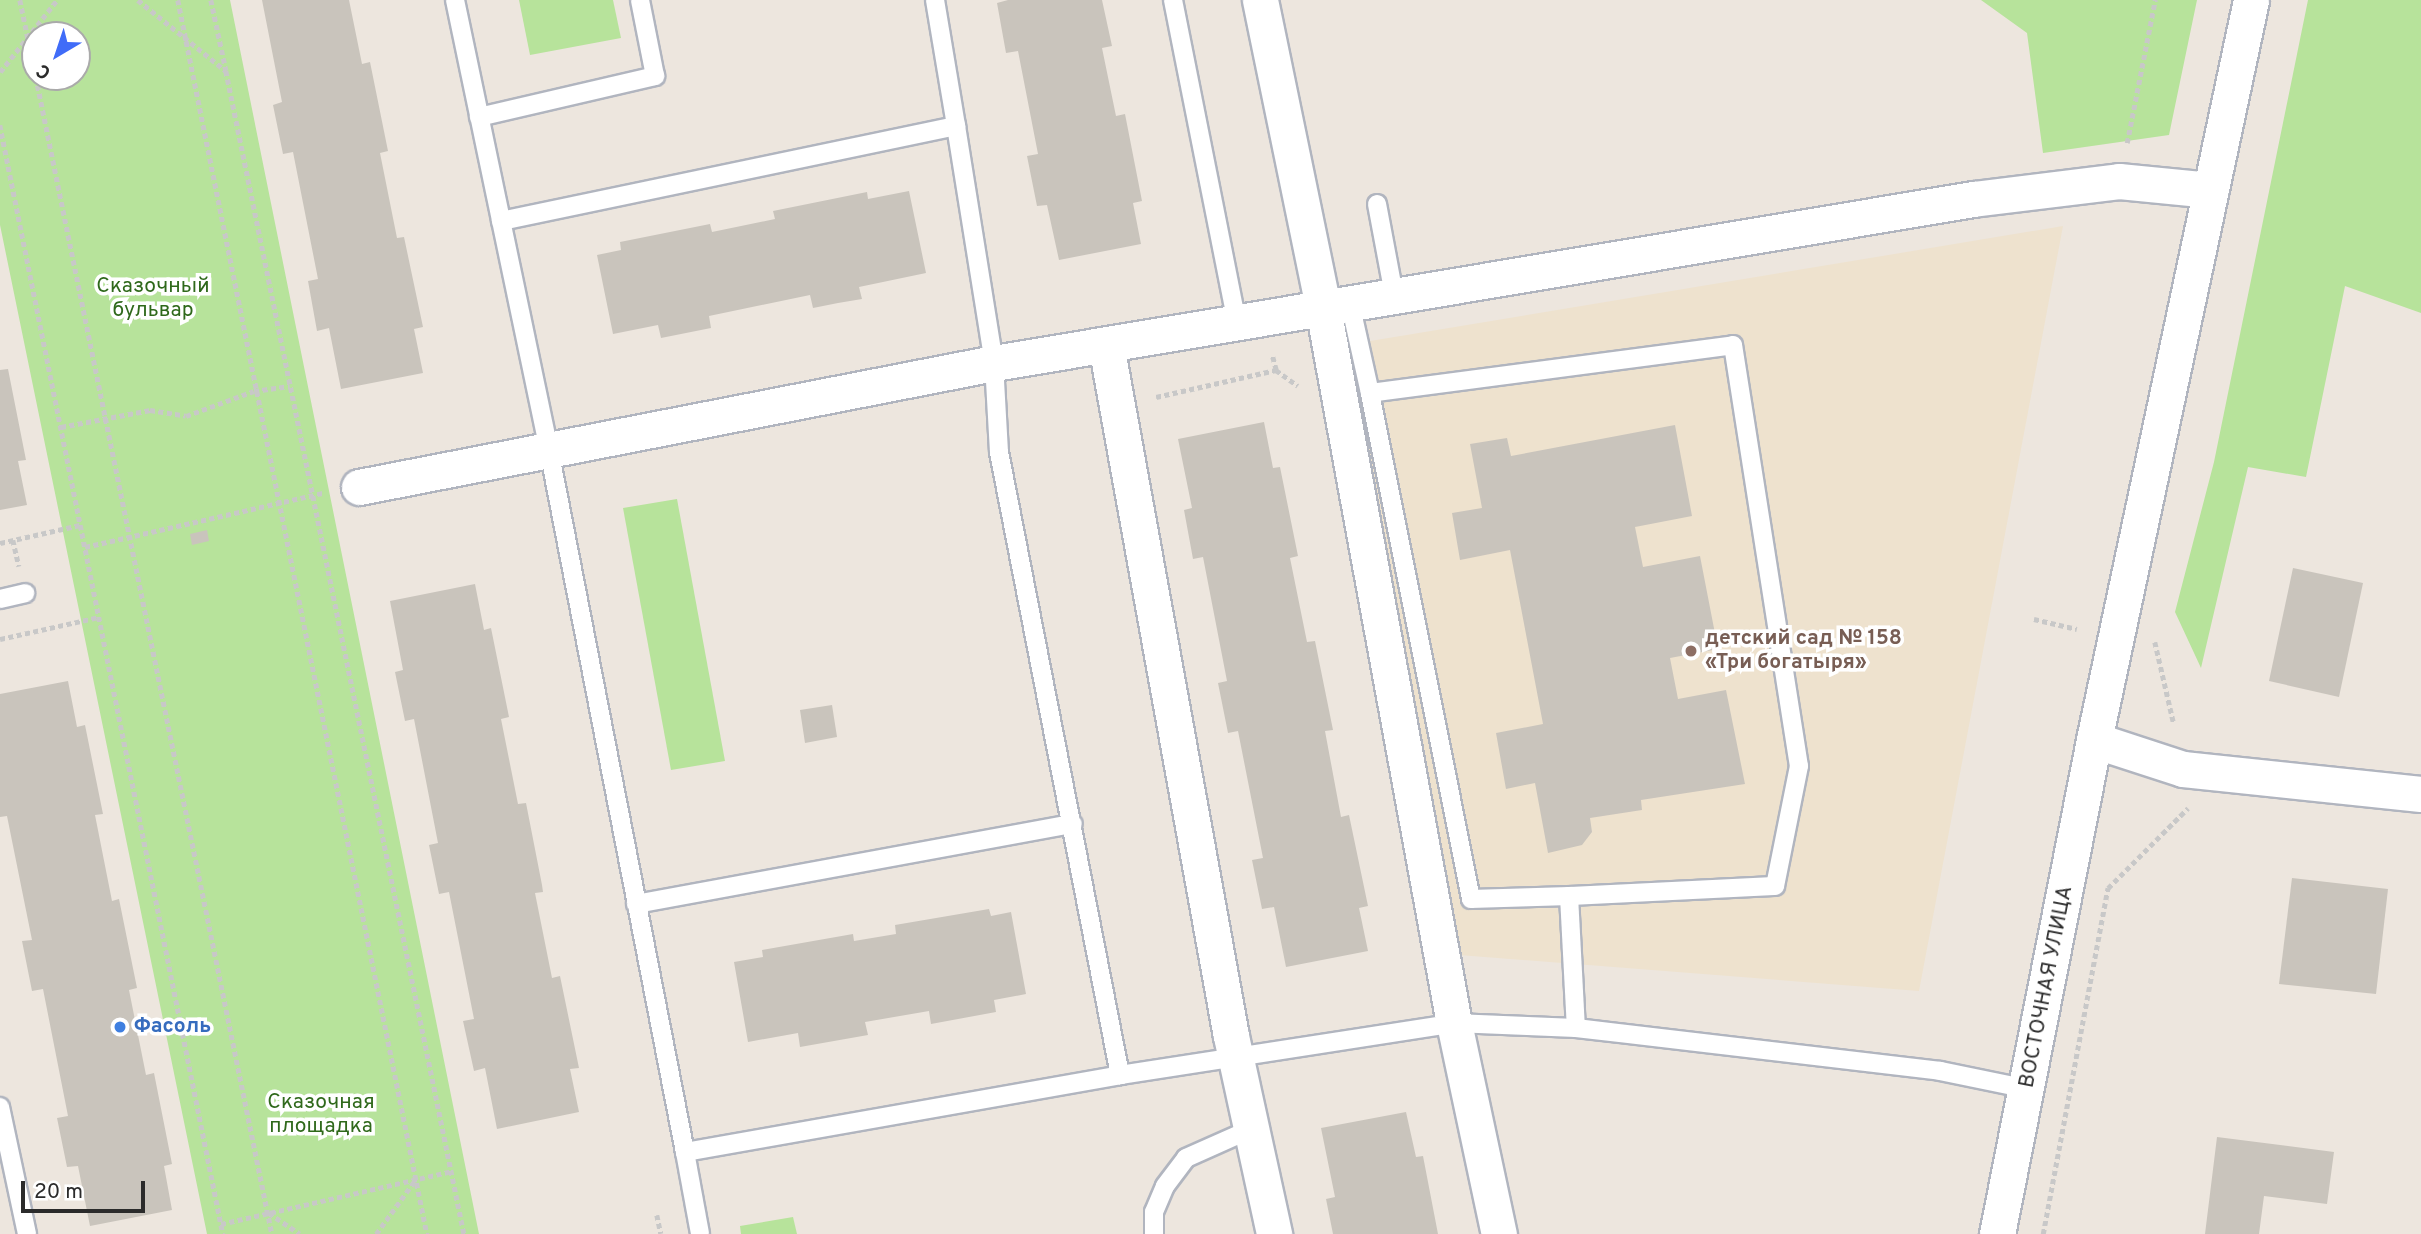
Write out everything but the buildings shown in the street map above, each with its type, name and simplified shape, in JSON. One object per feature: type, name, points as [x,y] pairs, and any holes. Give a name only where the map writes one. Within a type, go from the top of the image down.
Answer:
[{"type":"street","points":[[1261,0],[1336,305],[1454,1023],[1499,1234]]},
{"type":"street","name":"ВОСТОЧНАЯ УЛИЦА","points":[[1997,1234],[2028,1089],[2094,740],[2118,638],[2251,0]]},
{"type":"street","points":[[359,487],[995,363],[1973,199],[2119,181],[2211,190]]},
{"type":"street","points":[[1106,345],[1235,1056],[1274,1234]]},
{"type":"street","points":[[2094,740],[2183,769],[2421,794]]},
{"type":"lane","points":[[455,0],[549,450],[700,1234]]},
{"type":"lane","points":[[479,117],[655,76],[640,0]]},
{"type":"lane","points":[[935,0],[995,363],[999,452],[1120,1075]]},
{"type":"lane","points":[[1173,0],[1250,320]]},
{"type":"lane","points":[[501,221],[956,126]]},
{"type":"lane","points":[[1377,204],[1394,295]]},
{"type":"lane","points":[[1336,305],[1370,393],[1471,899],[1775,886],[1799,766],[1733,345],[1370,393]]},
{"type":"lane","points":[[0,599],[25,593]]},
{"type":"lane","points":[[636,904],[1073,824]]},
{"type":"lane","points":[[1569,896],[1576,1028]]},
{"type":"lane","points":[[685,1152],[1120,1075],[1454,1023],[1576,1028],[1940,1071],[2028,1089]]},
{"type":"lane","points":[[0,1107],[27,1234]]},
{"type":"lane","points":[[1154,1234],[1154,1212],[1161,1195],[1186,1158],[1251,1129]]},
{"type":"path","points":[[20,0],[25,21]]},
{"type":"path","points":[[41,21],[57,0]]},
{"type":"path","points":[[138,0],[226,71]]},
{"type":"path","points":[[178,0],[276,503],[428,1234]]},
{"type":"path","points":[[212,0],[464,1234]]},
{"type":"path","points":[[2119,181],[2155,0]]},
{"type":"path","points":[[0,72],[21,46]]},
{"type":"path","points":[[39,91],[272,1234]]},
{"type":"path","points":[[0,125],[223,1234]]},
{"type":"path","points":[[1117,406],[1276,370],[1250,320]]},
{"type":"path","points":[[60,427],[150,410],[186,416],[254,391],[290,386]]},
{"type":"path","points":[[85,547],[312,495],[359,487]]},
{"type":"path","points":[[0,543],[80,525]]},
{"type":"path","points":[[0,639],[99,617]]},
{"type":"path","points":[[2034,620],[2118,638],[2157,642],[2189,812],[2108,888],[2043,1234]]},
{"type":"path","points":[[221,1224],[452,1171]]},
{"type":"path","points":[[376,1234],[416,1179]]},
{"type":"path","points":[[268,1213],[300,1234]]},
{"type":"path","points":[[657,1215],[661,1234]]},
{"type":"shaded area","name":"детский сад № 158 «Три богатыря»","points":[[2063,226],[1919,991],[1459,955],[1340,346]]},
{"type":"green space","name":"Сказочный бульвар","points":[[0,0],[230,0],[479,1234],[207,1234],[0,225]]},
{"type":"green space","points":[[519,0],[613,0],[621,38],[530,55]]},
{"type":"green space","points":[[1981,0],[2197,0],[2169,135],[2043,153],[2027,33]]},
{"type":"green space","points":[[2308,0],[2421,0],[2421,313],[2345,286],[2306,477],[2248,467],[2201,668],[2175,612],[2214,462]]},
{"type":"green space","points":[[677,499],[725,761],[671,770],[623,508]]},
{"type":"green space","points":[[793,1217],[797,1234],[741,1234],[740,1226]]},
{"type":"place","name":"детский сад № 158 «Три богатыря»","points":[[1691,651]]},
{"type":"place","name":"Фасоль","points":[[120,1027]]},
{"type":"park label","name":"Сказочная площадка","points":[[321,1115]]}]
